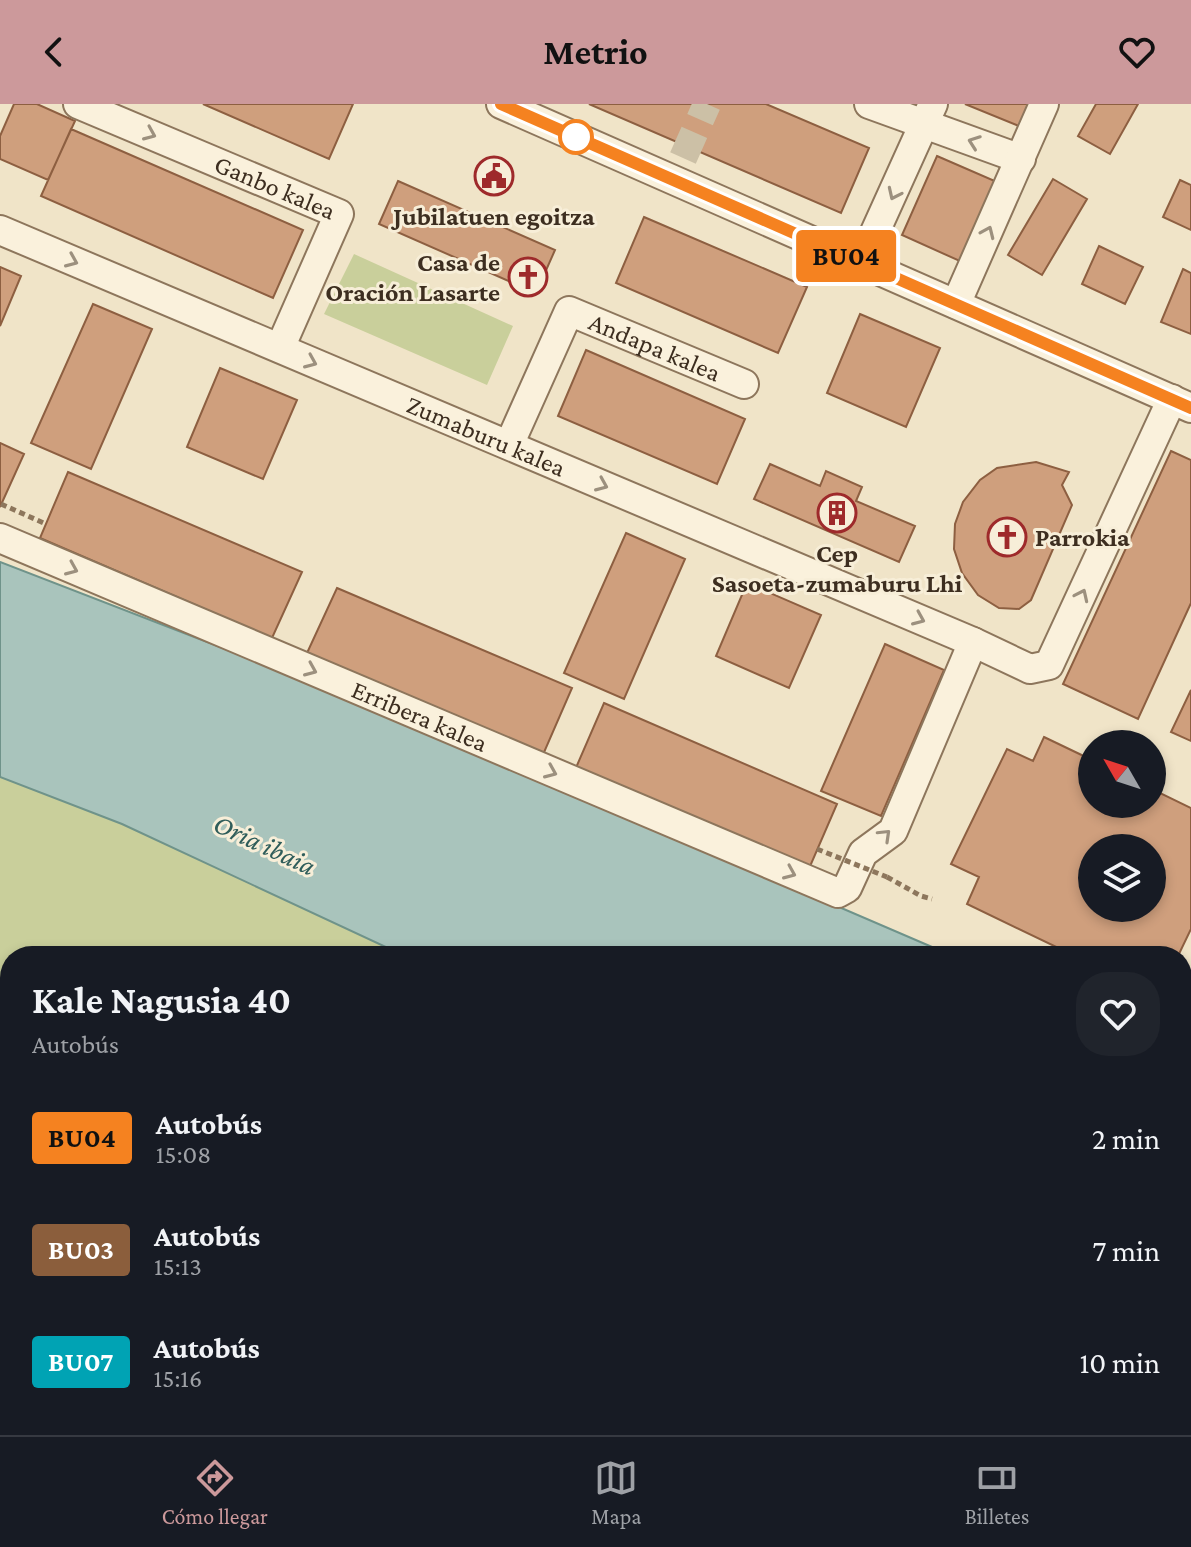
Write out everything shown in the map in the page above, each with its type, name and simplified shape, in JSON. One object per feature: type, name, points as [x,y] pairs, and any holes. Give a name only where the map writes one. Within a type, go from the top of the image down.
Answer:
[{"type":"street","name":"Ganbo kalea","points":[[78,104],[339,214],[280,348]]},
{"type":"street","points":[[501,104],[1181,404]]},
{"type":"street","points":[[869,104],[930,114],[1021,159]]},
{"type":"street","points":[[956,304],[1044,104]]},
{"type":"street","points":[[861,263],[930,114]]},
{"type":"street","name":"Zumaburu kalea","points":[[0,230],[973,642],[1030,669],[1049,665],[1181,404]]},
{"type":"street","name":"Andapa kalea","points":[[509,445],[569,311],[744,384]]},
{"type":"street","name":"Erribera kalea","points":[[0,538],[838,893],[847,888],[863,853],[893,831],[973,642]]},
{"type":"path","points":[[1,504],[46,524]]},
{"type":"path","points":[[817,849],[932,899]]},
{"type":"green space","points":[[354,254],[513,326],[487,385],[324,314]]},
{"type":"green space","points":[[0,777],[122,824],[384,946],[0,946]]},
{"type":"water","name":"Oria ibaia","points":[[0,562],[365,703],[930,946],[384,946],[122,824],[0,777]]},
{"type":"building","points":[[14,104],[37,104],[75,121],[48,180],[0,159],[0,136]]},
{"type":"building","points":[[203,104],[353,104],[329,159]]},
{"type":"building","points":[[589,104],[766,104],[869,148],[841,213]]},
{"type":"building","points":[[965,104],[1034,104],[1024,128]]},
{"type":"building","points":[[1096,104],[1138,104],[1110,154],[1078,136]]},
{"type":"building","points":[[71,129],[303,230],[273,298],[41,196]]},
{"type":"building","points":[[937,156],[997,182],[962,262],[902,235]]},
{"type":"building","points":[[1053,179],[1087,199],[1042,275],[1008,255]]},
{"type":"building","points":[[1180,180],[1191,185],[1191,230],[1163,217]]},
{"type":"building","points":[[398,181],[555,250],[536,293],[379,224]]},
{"type":"building","points":[[644,217],[807,287],[778,353],[616,283]]},
{"type":"building","points":[[1099,246],[1143,267],[1125,304],[1082,284]]},
{"type":"building","points":[[0,267],[21,276],[0,326]]},
{"type":"building","points":[[1183,269],[1191,273],[1191,334],[1161,322]]},
{"type":"building","points":[[93,304],[152,329],[91,469],[31,443]]},
{"type":"building","points":[[860,314],[940,348],[906,427],[827,393]]},
{"type":"building","points":[[586,350],[745,419],[717,484],[558,416]]},
{"type":"building","points":[[220,368],[297,400],[263,479],[187,447]]},
{"type":"building","points":[[0,443],[24,454],[0,507]]},
{"type":"building","points":[[1171,451],[1191,460],[1191,603],[1138,719],[1063,684]]},
{"type":"building","name":"Parrokia","points":[[1036,462],[1069,472],[1062,485],[1072,505],[1031,600],[1019,609],[999,608],[978,595],[962,573],[954,549],[955,524],[963,502],[980,480],[997,468]]},
{"type":"building","name":"Cep Sasoeta-zumaburu Lhi","points":[[770,464],[820,486],[826,471],[862,487],[856,501],[915,526],[899,562],[754,499]]},
{"type":"building","points":[[68,472],[302,572],[272,638],[40,538]]},
{"type":"building","points":[[626,533],[685,559],[624,699],[564,673]]},
{"type":"building","points":[[747,583],[821,615],[789,688],[716,656]]},
{"type":"building","points":[[337,588],[572,688],[542,757],[307,653]]},
{"type":"building","points":[[885,644],[944,670],[881,816],[821,791]]},
{"type":"building","points":[[1191,690],[1191,741],[1171,732]]},
{"type":"building","points":[[604,703],[837,804],[808,871],[575,770]]},
{"type":"building","points":[[1044,737],[1078,753],[1078,818],[1166,818],[1166,796],[1191,808],[1191,929],[1183,946],[1054,946],[967,904],[979,877],[951,864],[1007,749],[1033,761]]},
{"type":"tunnel","points":[[683,158],[707,104]]},
{"type":"bus line","name":"BU04","points":[[501,104],[1191,408]]},
{"type":"place","name":"Jubilatuen egoitza","points":[[494,176]]},
{"type":"place","name":"Casa de Oración Lasarte","points":[[528,277]]},
{"type":"place","name":"Cep Sasoeta-zumaburu Lhi","points":[[837,513]]},
{"type":"place","name":"Parrokia","points":[[1007,537]]}]
